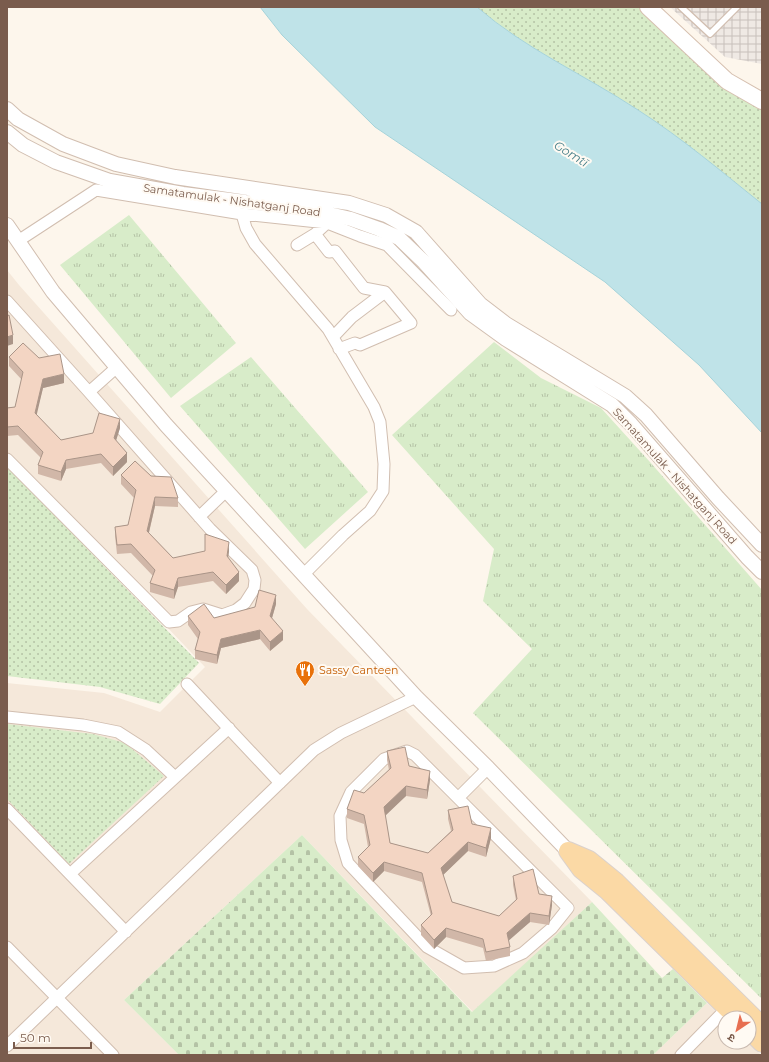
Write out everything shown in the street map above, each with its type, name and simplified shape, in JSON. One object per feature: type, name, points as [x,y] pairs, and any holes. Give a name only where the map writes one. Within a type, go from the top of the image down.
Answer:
[{"type":"main road","points":[[648,7],[727,81],[762,101]]},
{"type":"main road","points":[[746,91],[762,93]]},
{"type":"main road","points":[[568,851],[581,869],[608,891],[729,1010]]},
{"type":"main road","points":[[568,851],[589,860],[616,882],[762,1026]]},
{"type":"street","name":"Samatamulak - Nishatganj Road","points":[[7,109],[18,119],[63,144],[116,164],[175,177],[349,203],[386,215],[416,232],[480,304],[506,324],[625,396],[646,415],[762,546]]},
{"type":"street","name":"Samatamulak - Nishatganj Road","points":[[7,132],[24,145],[56,162],[110,181],[183,194],[298,207],[351,219],[379,228],[399,238],[424,262],[470,313],[506,339],[612,405],[631,424],[747,557],[762,572]]},
{"type":"street","points":[[451,310],[387,245],[327,223],[242,214],[96,190],[11,233],[54,292],[166,425],[416,697],[488,768],[568,851]]},
{"type":"street","points":[[242,214],[246,228],[255,244],[328,329],[374,407],[380,422],[384,464],[383,491],[370,511],[343,535],[303,575]]},
{"type":"street","points":[[297,245],[315,234],[327,223]]},
{"type":"street","points":[[315,234],[329,252],[335,251],[364,288],[385,292],[411,324],[360,345],[355,343],[339,349]]},
{"type":"street","points":[[332,337],[352,317],[385,292]]},
{"type":"street","points":[[7,300],[210,530],[252,570],[255,580],[254,589],[245,603],[236,610],[222,614],[203,609],[191,612],[178,620],[169,622],[7,459]]},
{"type":"street","points":[[89,392],[117,367]]},
{"type":"street","points":[[199,517],[226,491]]},
{"type":"street","points":[[187,684],[280,783]]},
{"type":"street","points":[[7,1046],[314,750],[341,734],[416,697]]},
{"type":"street","points":[[7,717],[84,725],[118,732],[146,750],[175,777]]},
{"type":"street","points":[[70,874],[229,728]]},
{"type":"street","points":[[408,751],[415,755],[458,798],[568,908],[552,928],[523,953],[494,966],[464,968],[427,947],[348,863],[341,840],[340,816],[351,792],[384,759],[408,751]]},
{"type":"street","points":[[458,798],[488,768]]},
{"type":"street","points":[[7,809],[126,932]]},
{"type":"street","points":[[7,947],[107,1053]]},
{"type":"street","points":[[681,1055],[717,1025]]},
{"type":"lane","points":[[681,7],[710,34],[737,7]]},
{"type":"shaded area","points":[[670,7],[762,7],[762,64],[725,57]]},
{"type":"shaded area","points":[[7,270],[307,609],[592,902],[473,1012],[302,835],[124,1000],[179,1055],[7,1055],[7,683],[104,693],[160,712],[205,667],[7,459]]},
{"type":"shaded area","points":[[707,1003],[717,1012],[717,1050],[756,1050],[761,1055],[653,1055]]},
{"type":"green space","points":[[477,7],[639,7],[732,91],[762,109],[762,204],[670,132],[618,97],[535,49],[515,36]]},
{"type":"green space","points":[[129,215],[236,343],[171,398],[60,265]]},
{"type":"green space","points":[[494,342],[541,378],[601,408],[762,590],[762,999],[473,713],[532,649],[483,601],[494,549],[392,435]]},
{"type":"green space","points":[[251,357],[368,492],[305,549],[180,406]]},
{"type":"green space","points":[[7,467],[199,663],[160,704],[100,687],[7,676]]},
{"type":"green space","points":[[7,724],[93,734],[125,743],[164,776],[69,864],[7,799]]},
{"type":"green space","points":[[302,835],[472,1012],[592,902],[662,978],[673,969],[707,1003],[653,1055],[179,1055],[124,1000]]},
{"type":"water","name":"Gomtī","points":[[260,7],[477,7],[515,36],[535,49],[618,97],[670,132],[762,204],[762,433],[699,365],[605,282],[375,127],[282,35]]},
{"type":"building","points":[[9,315],[13,335],[7,337],[7,316]]},
{"type":"building","points":[[23,343],[39,358],[60,354],[64,374],[43,379],[35,413],[61,440],[93,433],[99,413],[120,419],[114,438],[127,453],[113,467],[101,454],[66,460],[61,472],[38,465],[43,452],[18,426],[7,427],[7,408],[15,407],[23,372],[9,357]]},
{"type":"building","points":[[135,461],[151,476],[171,477],[178,498],[155,497],[147,531],[173,558],[205,551],[205,534],[229,542],[227,556],[239,572],[226,585],[213,572],[178,578],[174,590],[150,583],[155,570],[131,544],[117,545],[115,527],[128,525],[136,490],[121,475]]},
{"type":"building","points":[[259,590],[276,595],[270,616],[283,631],[270,642],[260,630],[221,639],[217,655],[195,650],[200,632],[188,616],[204,604],[214,618],[255,607]]},
{"type":"building","points":[[405,747],[409,766],[430,771],[427,790],[406,786],[384,807],[390,843],[428,853],[453,830],[448,810],[468,806],[472,824],[491,828],[486,848],[468,842],[441,868],[452,902],[499,916],[517,899],[513,876],[533,869],[539,894],[552,896],[549,916],[530,913],[507,933],[510,947],[486,952],[483,939],[446,928],[434,940],[421,925],[432,914],[422,873],[384,862],[373,873],[358,857],[370,845],[364,815],[347,809],[354,790],[364,793],[391,768],[387,751]]},
{"type":"place","name":"Sassy Canteen","points":[[305,687]]}]
